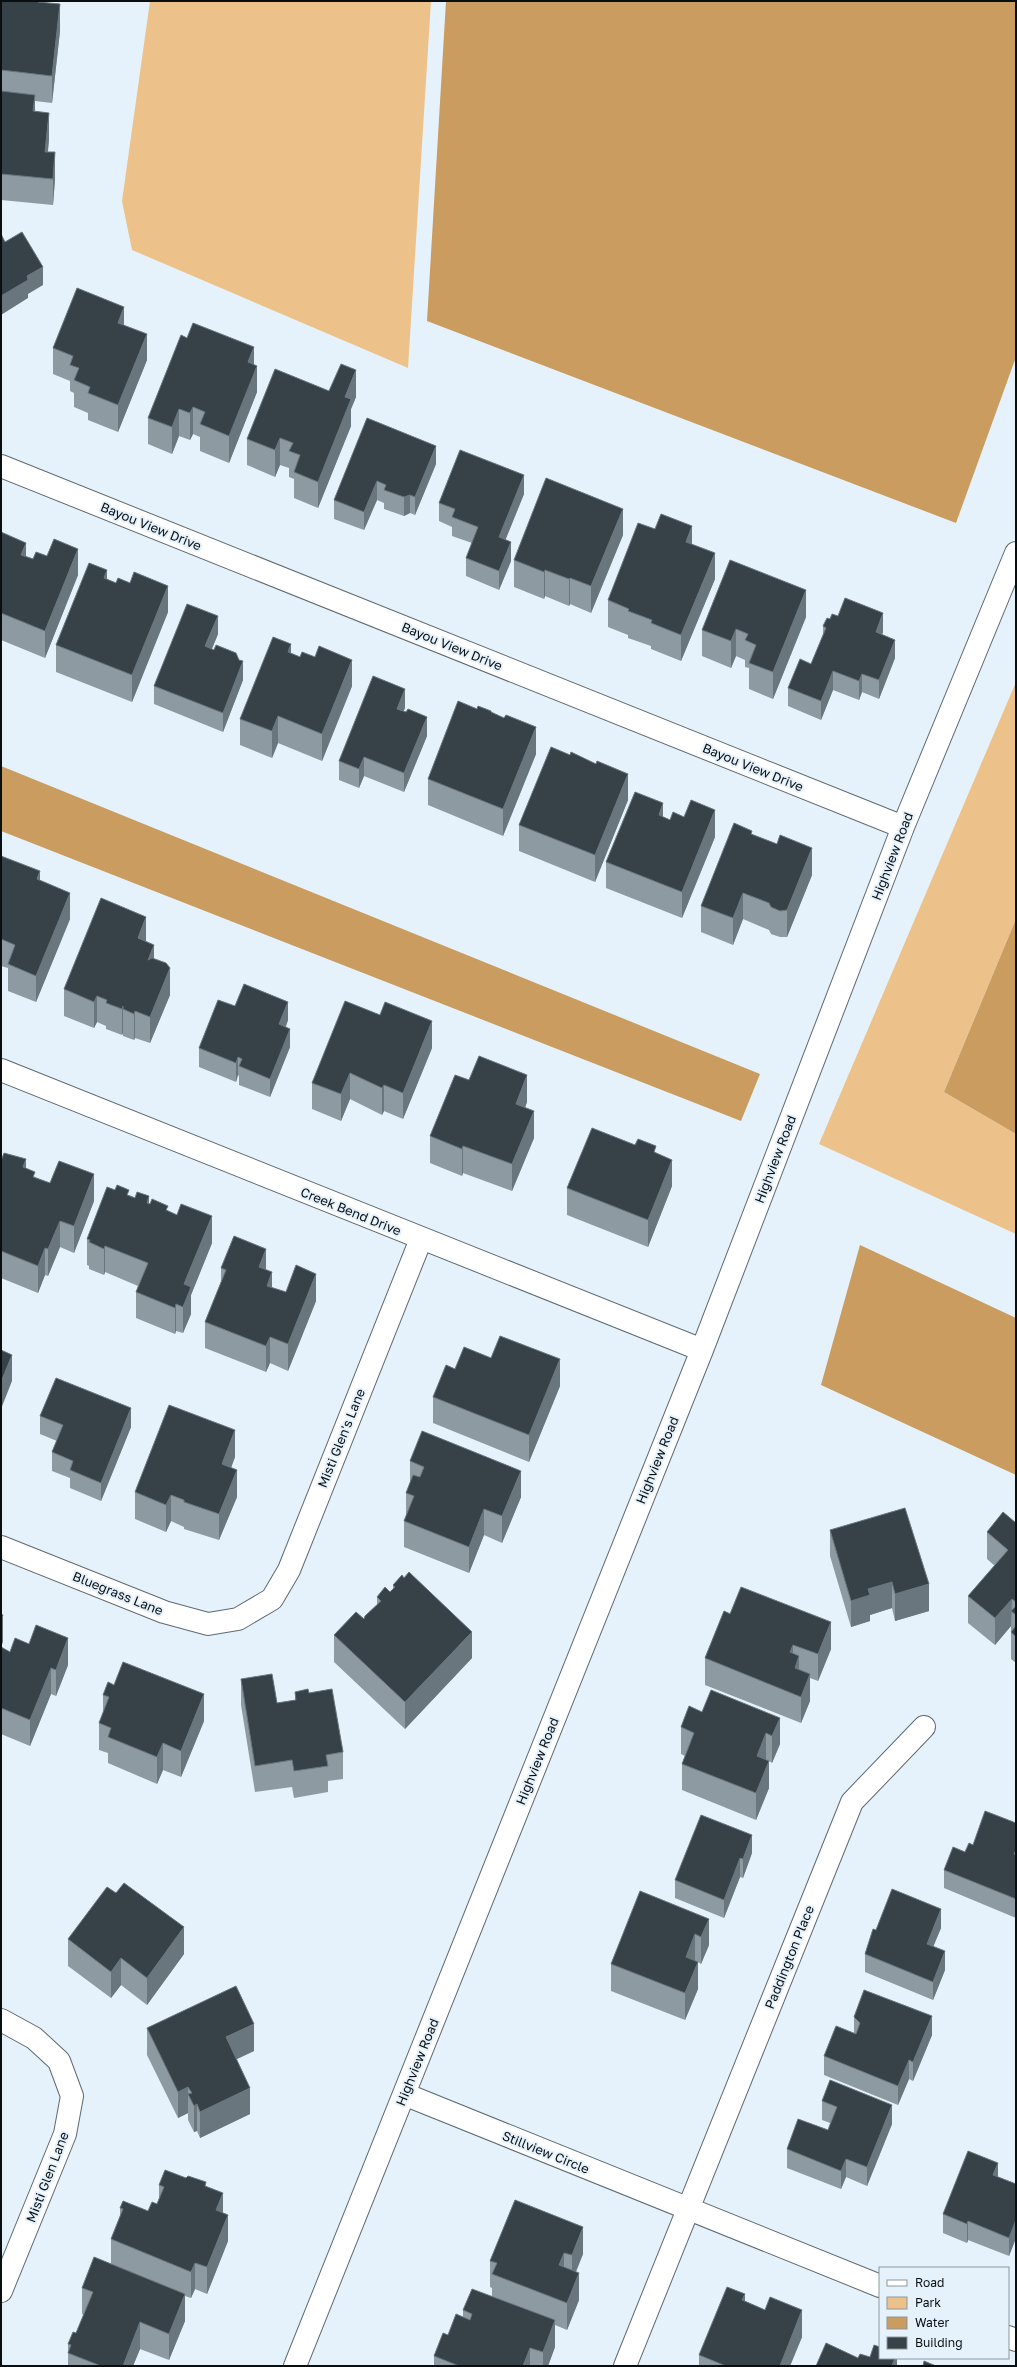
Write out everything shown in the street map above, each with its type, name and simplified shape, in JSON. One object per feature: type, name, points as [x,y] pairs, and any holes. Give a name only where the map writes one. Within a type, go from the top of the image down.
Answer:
[{"type":"street","name":"Bayou View Drive","points":[[1,466],[903,827]]},
{"type":"street","name":"Highview Road","points":[[295,2366],[702,1350],[903,827],[1016,553]]},
{"type":"street","name":"Creek Bend Drive","points":[[1,1070],[702,1350]]},
{"type":"street","name":"Misti Glen's Lane","points":[[238,1618],[272,1599],[289,1570],[421,1239]]},
{"type":"street","name":"Bluegrass Lane","points":[[1,1547],[164,1612],[208,1624],[238,1618]]},
{"type":"street","name":"Paddington Place","points":[[688,2210],[852,1802],[924,1726]]},
{"type":"street","name":"Misti Glen Lane","points":[[1,2020],[34,2038],[59,2061],[72,2096],[65,2134],[1,2291]]},
{"type":"street","name":"Stillview Circle","points":[[404,2094],[688,2210],[879,2286]]},
{"type":"street","points":[[625,2366],[688,2210]]},
{"type":"green space","points":[[150,1],[431,1],[408,368],[132,250],[122,201]]},
{"type":"green space","points":[[1016,682],[1016,919],[944,1092],[1016,1134],[1016,1234],[819,1144]]},
{"type":"water","points":[[446,1],[1016,1],[1016,357],[956,523],[427,321]]},
{"type":"water","points":[[1,766],[760,1074],[741,1121],[1,831]]},
{"type":"water","points":[[1016,919],[1016,1134],[944,1092]]},
{"type":"water","points":[[860,1245],[1016,1318],[1016,1475],[821,1385]]},
{"type":"building","points":[[1,1],[38,1],[60,4],[52,76],[1,70]]},
{"type":"building","points":[[1,91],[35,95],[33,111],[49,113],[45,152],[55,152],[53,179],[1,174]]},
{"type":"building","points":[[22,232],[43,267],[27,276],[28,280],[1,296],[1,234],[5,242]]},
{"type":"building","points":[[77,288],[124,307],[118,323],[147,334],[118,405],[88,393],[90,387],[74,380],[79,368],[70,365],[73,356],[53,348]]},
{"type":"building","points":[[193,323],[254,347],[248,362],[257,366],[229,436],[200,424],[205,412],[193,407],[190,413],[179,409],[172,427],[148,418],[181,335],[187,338]]},
{"type":"building","points":[[341,364],[356,370],[345,397],[351,399],[318,482],[294,472],[300,455],[289,451],[293,443],[280,438],[275,450],[247,439],[275,369],[329,391]]},
{"type":"building","points":[[367,418],[436,446],[415,497],[410,495],[404,497],[384,490],[386,485],[377,481],[364,512],[334,500]]},
{"type":"building","points":[[460,450],[524,475],[499,537],[511,542],[499,571],[466,558],[478,527],[452,517],[455,509],[439,503]]},
{"type":"building","points":[[546,478],[623,509],[591,586],[545,570],[544,572],[514,560]]},
{"type":"building","points":[[661,514],[692,526],[686,542],[715,553],[681,635],[651,623],[652,620],[628,611],[629,609],[608,600],[638,523],[655,529]]},
{"type":"building","points":[[1,532],[26,543],[21,555],[33,559],[36,552],[47,556],[54,539],[78,549],[45,631],[1,613]]},
{"type":"building","points":[[730,560],[806,590],[773,672],[749,663],[756,645],[745,640],[748,634],[736,629],[731,641],[702,630]]},
{"type":"building","points":[[89,563],[107,570],[104,578],[116,583],[118,578],[130,583],[134,572],[168,586],[132,675],[56,645]]},
{"type":"building","points":[[845,598],[883,613],[876,632],[895,640],[879,680],[862,674],[859,681],[833,671],[821,701],[788,688],[800,659],[811,664],[826,628],[823,626],[827,618],[830,619],[832,614],[838,616]]},
{"type":"building","points":[[187,604],[218,616],[205,646],[214,650],[216,645],[236,653],[239,660],[243,661],[223,713],[154,686]]},
{"type":"building","points":[[273,637],[291,644],[288,652],[300,657],[302,652],[315,657],[319,646],[352,660],[322,734],[278,716],[272,731],[240,719]]},
{"type":"building","points":[[373,676],[405,689],[397,709],[406,712],[408,709],[427,717],[404,773],[364,757],[359,769],[339,761]]},
{"type":"building","points":[[458,701],[477,709],[478,706],[504,718],[506,715],[536,727],[503,809],[428,779]]},
{"type":"building","points":[[551,747],[570,755],[571,752],[596,764],[597,761],[628,774],[595,855],[519,825]]},
{"type":"building","points":[[635,792],[663,803],[659,815],[670,820],[673,812],[684,817],[691,800],[715,810],[682,892],[606,862]]},
{"type":"building","points":[[734,823],[752,831],[751,834],[777,844],[780,835],[812,848],[787,910],[780,911],[771,907],[769,903],[743,893],[733,918],[701,906]]},
{"type":"building","points":[[1,856],[40,871],[37,879],[70,893],[36,976],[8,964],[15,945],[1,939]]},
{"type":"building","points":[[101,898],[146,917],[138,938],[154,945],[148,960],[152,958],[166,963],[170,968],[150,1017],[135,1011],[134,1014],[123,1009],[123,1006],[122,1009],[106,1003],[107,1000],[97,996],[94,1002],[64,989]]},
{"type":"building","points":[[244,984],[288,1002],[279,1024],[290,1029],[270,1079],[239,1066],[242,1059],[238,1057],[236,1063],[199,1048],[218,1000],[235,1006]]},
{"type":"building","points":[[345,1001],[380,1015],[385,1002],[432,1021],[403,1093],[384,1085],[382,1088],[350,1073],[341,1094],[312,1083]]},
{"type":"building","points":[[479,1056],[527,1075],[516,1104],[534,1111],[512,1164],[463,1146],[462,1149],[430,1136],[455,1075],[469,1080]]},
{"type":"building","points":[[592,1128],[635,1145],[638,1139],[656,1146],[654,1152],[672,1160],[648,1220],[567,1188]]},
{"type":"building","points":[[4,1153],[26,1159],[23,1167],[35,1172],[33,1177],[50,1183],[59,1161],[94,1174],[74,1226],[60,1221],[48,1249],[45,1248],[38,1266],[1,1251],[1,1161]]},
{"type":"building","points":[[117,1185],[129,1190],[127,1195],[135,1198],[137,1192],[149,1196],[147,1203],[150,1204],[152,1199],[168,1206],[166,1210],[177,1215],[181,1204],[212,1216],[184,1284],[191,1287],[183,1307],[176,1304],[175,1308],[136,1292],[148,1263],[105,1246],[104,1249],[89,1242],[90,1240],[87,1239],[107,1187],[115,1190]]},
{"type":"building","points":[[234,1236],[266,1249],[259,1267],[272,1272],[267,1286],[286,1292],[296,1265],[316,1274],[288,1344],[270,1337],[266,1346],[205,1322],[226,1270],[221,1268]]},
{"type":"building","points":[[500,1336],[560,1359],[529,1435],[433,1397],[446,1365],[455,1369],[464,1347],[491,1358]]},
{"type":"building","points":[[1,1350],[12,1355],[1,1382]]},
{"type":"building","points":[[56,1378],[131,1408],[101,1483],[70,1470],[73,1461],[52,1452],[63,1425],[40,1416]]},
{"type":"building","points":[[169,1405],[235,1430],[222,1464],[237,1470],[219,1514],[184,1502],[184,1500],[171,1495],[166,1505],[135,1492]]},
{"type":"building","points":[[422,1431],[521,1471],[502,1516],[484,1509],[469,1547],[404,1521],[414,1496],[406,1493],[413,1475],[420,1477],[424,1467],[410,1461]]},
{"type":"building","points":[[905,1508],[929,1584],[895,1594],[892,1582],[868,1589],[870,1595],[851,1601],[830,1530]]},
{"type":"building","points":[[1003,1512],[1016,1523],[1016,1602],[1012,1599],[995,1618],[968,1596],[1008,1550],[987,1532]]},
{"type":"building","points":[[409,1572],[472,1632],[405,1702],[334,1635],[356,1612],[364,1619],[365,1616],[381,1601],[377,1597],[385,1587],[390,1592],[395,1587],[393,1585],[402,1575],[404,1578]]},
{"type":"building","points":[[741,1587],[831,1622],[818,1654],[793,1645],[790,1652],[799,1656],[795,1668],[810,1674],[801,1697],[705,1658],[724,1611],[730,1614]]},
{"type":"building","points":[[1016,1606],[1016,1615],[1011,1611]]},
{"type":"building","points":[[36,1625],[68,1638],[56,1670],[51,1668],[30,1720],[1,1708],[1,1647],[10,1652],[15,1638],[29,1644]]},
{"type":"building","points":[[1016,1626],[1016,1637],[1011,1632]]},
{"type":"building","points":[[123,1662],[204,1694],[181,1751],[163,1743],[157,1757],[108,1737],[111,1728],[99,1723],[109,1697],[103,1695],[108,1682],[114,1685]]},
{"type":"building","points":[[272,1674],[277,1703],[296,1700],[295,1692],[308,1689],[309,1693],[332,1689],[343,1752],[326,1755],[328,1766],[294,1771],[292,1760],[255,1766],[241,1679]]},
{"type":"building","points":[[711,1690],[780,1718],[772,1736],[766,1733],[757,1756],[769,1761],[756,1793],[682,1764],[694,1733],[681,1727],[689,1706],[702,1712]]},
{"type":"building","points":[[985,1811],[1016,1823],[1016,1850],[1014,1854],[1016,1855],[1016,1899],[944,1870],[953,1847],[965,1852],[969,1843],[973,1845]]},
{"type":"building","points":[[701,1815],[752,1835],[743,1859],[740,1858],[724,1900],[675,1880]]},
{"type":"building","points":[[124,1883],[184,1927],[147,1978],[121,1958],[111,1972],[68,1939],[107,1887],[116,1893]]},
{"type":"building","points":[[892,1889],[941,1909],[927,1944],[945,1951],[933,1982],[865,1954],[873,1929],[876,1930]]},
{"type":"building","points":[[640,1891],[709,1919],[701,1937],[695,1934],[686,1957],[698,1962],[685,1993],[611,1964]]},
{"type":"building","points":[[236,1986],[254,2024],[226,2037],[250,2088],[200,2112],[197,2104],[194,2106],[188,2094],[192,2093],[188,2087],[178,2092],[147,2028]]},
{"type":"building","points":[[864,1990],[932,2016],[913,2062],[909,2060],[898,2086],[824,2056],[836,2026],[856,2034],[860,2023],[854,2017]]},
{"type":"building","points":[[830,2080],[892,2105],[867,2167],[846,2159],[841,2171],[787,2149],[798,2119],[828,2130],[837,2107],[822,2101]]},
{"type":"building","points":[[968,2151],[998,2163],[993,2175],[1016,2184],[1016,2220],[1009,2238],[968,2221],[967,2224],[943,2214]]},
{"type":"building","points":[[165,2170],[186,2178],[188,2176],[206,2182],[205,2186],[223,2193],[216,2210],[228,2215],[207,2267],[195,2263],[191,2272],[111,2239],[123,2209],[120,2208],[123,2201],[148,2211],[152,2202],[157,2204],[164,2187],[159,2185]]},
{"type":"building","points":[[515,2200],[583,2227],[572,2255],[564,2253],[559,2265],[579,2273],[567,2303],[492,2274],[497,2263],[490,2261]]},
{"type":"building","points":[[94,2257],[185,2294],[169,2334],[140,2322],[123,2366],[101,2366],[68,2353],[71,2345],[68,2344],[73,2332],[76,2333],[93,2292],[82,2288]]},
{"type":"building","points":[[727,2287],[745,2294],[742,2300],[765,2310],[770,2297],[802,2310],[780,2366],[726,2366],[699,2355]]},
{"type":"building","points":[[472,2289],[555,2320],[543,2352],[530,2348],[523,2366],[459,2366],[434,2356],[443,2333],[448,2335],[456,2314],[470,2320],[472,2314],[463,2310]]},
{"type":"building","points":[[826,2343],[858,2358],[860,2354],[870,2357],[874,2345],[879,2347],[879,2359],[895,2359],[892,2366],[816,2366]]},
{"type":"building","points":[[924,2361],[936,2366],[923,2366]]}]
